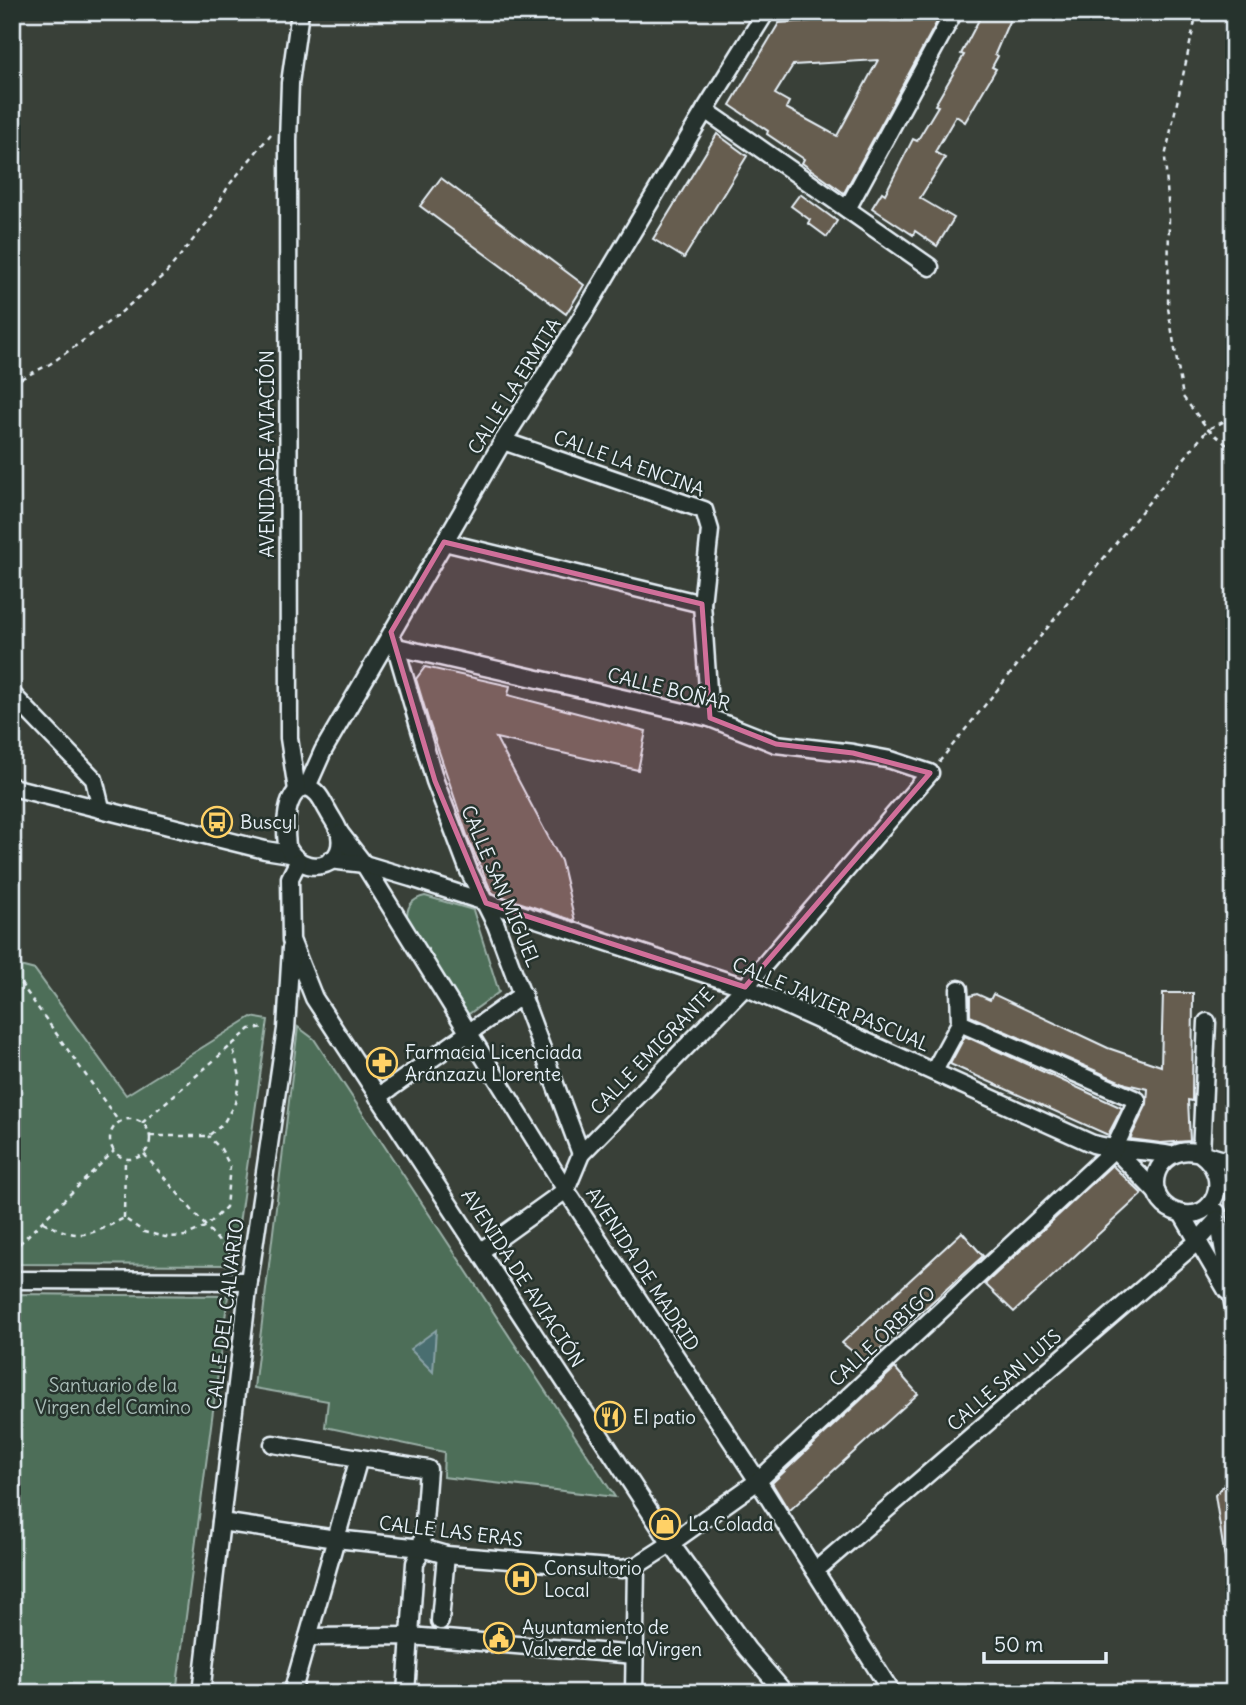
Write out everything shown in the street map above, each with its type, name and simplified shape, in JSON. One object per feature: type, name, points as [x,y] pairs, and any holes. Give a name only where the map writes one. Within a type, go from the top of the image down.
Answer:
[{"type":"street","name":"AVENIDA DE AVIACIÓN","points":[[300,12],[290,83],[288,141],[289,738],[302,789]]},
{"type":"street","name":"CALLE LA ERMITA","points":[[302,789],[394,639],[444,542],[503,441],[582,318],[766,12]]},
{"type":"street","points":[[847,209],[954,12]]},
{"type":"street","points":[[705,110],[930,267]]},
{"type":"street","name":"CALLE LA ENCINA","points":[[503,441],[704,510],[710,530],[702,604],[710,718]]},
{"type":"street","points":[[444,542],[702,604]]},
{"type":"street","name":"CALLE BOÑAR","points":[[394,639],[710,718],[776,744],[853,753],[891,760],[930,772]]},
{"type":"street","name":"CALLE SAN MIGUEL","points":[[394,639],[435,781],[469,871],[486,903],[523,994],[581,1154]]},
{"type":"street","points":[[12,694],[94,779],[101,808]]},
{"type":"street","name":"CALLE EMIGRANTE","points":[[566,1191],[581,1154],[745,987],[930,772]]},
{"type":"street","points":[[12,787],[265,850],[294,858],[309,866],[317,866],[331,860],[340,846],[340,833]]},
{"type":"street","points":[[294,858],[286,838],[290,799],[302,789],[318,793],[340,833],[364,864]]},
{"type":"street","points":[[265,850],[286,838]]},
{"type":"street","name":"AVENIDA DE AVIACIÓN","points":[[294,858],[290,878],[291,940],[314,998],[671,1544],[747,1648],[785,1693]]},
{"type":"street","name":"CALLE JAVIER PASCUAL","points":[[331,860],[364,864],[745,987],[1093,1143],[1114,1149],[1141,1149],[1171,1154]]},
{"type":"street","name":"AVENIDA DE MADRID","points":[[364,864],[566,1191],[758,1481],[892,1693]]},
{"type":"street","name":"CALLE DEL CALVARIO","points":[[201,1693],[249,1281],[286,1029],[291,940]]},
{"type":"street","points":[[934,1071],[960,1023],[959,989]]},
{"type":"street","points":[[378,1097],[523,994]]},
{"type":"street","points":[[1206,1022],[1200,1154],[1216,1169],[1218,1179]]},
{"type":"street","points":[[960,1023],[1137,1100],[1114,1149]]},
{"type":"street","name":"CALLE JAVIER PASCUAL","points":[[1114,1149],[1157,1193]]},
{"type":"street","name":"CALLE ÓRBIGO","points":[[671,1544],[758,1481],[1114,1149]]},
{"type":"street","points":[[1214,1198],[1200,1211],[1182,1214],[1171,1210],[1157,1193],[1155,1182],[1162,1162],[1171,1154],[1185,1151],[1230,1161],[1218,1179],[1214,1198],[1233,1304]]},
{"type":"street","points":[[481,1251],[566,1191]]},
{"type":"street","points":[[1182,1214],[1233,1304]]},
{"type":"street","name":"CALLE SAN LUIS","points":[[815,1571],[1198,1241],[1218,1219]]},
{"type":"street","points":[[12,1280],[249,1281]]},
{"type":"street","points":[[273,1444],[428,1469],[422,1548],[415,1563],[406,1693]]},
{"type":"street","points":[[292,1693],[359,1458]]},
{"type":"street","name":"CALLE LAS ERAS","points":[[221,1522],[336,1539],[422,1548],[446,1555],[622,1569],[636,1566],[671,1544]]},
{"type":"street","points":[[440,1621],[446,1555]]},
{"type":"street","points":[[634,1693],[636,1566]]},
{"type":"street","points":[[308,1637],[410,1636],[635,1655]]},
{"type":"path","points":[[1197,12],[1165,157],[1169,216],[1168,308],[1183,397],[1208,429],[1234,451]]},
{"type":"path","points":[[12,383],[50,364],[84,340],[118,315],[166,273],[210,219],[229,184],[273,131],[289,118]]},
{"type":"path","points":[[930,772],[1208,429],[1234,417]]},
{"type":"path","points":[[12,978],[22,984],[119,1122]]},
{"type":"path","points":[[142,1123],[250,1029],[267,1027]]},
{"type":"path","points":[[150,1136],[208,1136],[223,1124],[235,1103],[240,1077],[232,1044]]},
{"type":"path","points":[[132,1119],[142,1123],[150,1136],[144,1154],[132,1159],[114,1151],[111,1132],[119,1122],[132,1119]]},
{"type":"path","points":[[124,1217],[144,1232],[165,1237],[185,1236],[207,1226],[226,1207],[230,1166],[221,1149],[208,1136]]},
{"type":"path","points":[[12,1251],[114,1151]]},
{"type":"path","points":[[144,1154],[234,1259]]},
{"type":"path","points":[[124,1217],[125,1158]]},
{"type":"path","points":[[43,1222],[62,1232],[82,1236],[124,1217]]},
{"type":"highlighted area","points":[[444,542],[702,604],[710,718],[776,744],[853,753],[930,773],[745,987],[486,903],[435,781],[391,632]]},
{"type":"green space","points":[[425,896],[473,910],[499,992],[466,1016],[407,922],[410,904]]},
{"type":"green space","points":[[12,964],[35,970],[126,1095],[251,1017],[268,1020],[234,1259],[228,1265],[12,1264]]},
{"type":"green space","points":[[298,1027],[314,1039],[615,1497],[443,1477],[444,1452],[325,1427],[328,1401],[254,1388]]},
{"type":"green space","name":"Santuario de la Virgen del Camino","points":[[12,1294],[228,1296],[176,1693],[12,1693]]},
{"type":"water","points":[[436,1330],[433,1372],[410,1349]]},
{"type":"building","points":[[1013,12],[995,54],[998,56],[992,67],[996,69],[965,122],[956,116],[935,152],[945,158],[920,198],[954,218],[937,246],[915,231],[913,235],[872,208],[882,192],[885,194],[913,139],[917,141],[938,106],[935,105],[964,55],[961,54],[982,14]]},
{"type":"building","points":[[895,16],[892,21],[938,20],[844,193],[802,163],[804,159],[767,134],[768,131],[730,105],[779,23]],"holes":[[[878,60],[837,136],[786,108],[789,102],[775,94],[793,65]]]},
{"type":"building","points":[[717,134],[747,156],[684,258],[653,239]]},
{"type":"building","points":[[441,178],[584,285],[566,314],[420,206]]},
{"type":"building","points":[[800,194],[837,221],[827,237],[791,206]]},
{"type":"building","points":[[425,667],[510,686],[508,695],[646,731],[638,770],[496,738],[561,861],[575,921],[492,893],[469,841],[416,679]]},
{"type":"building","points":[[1163,993],[1193,993],[1192,1101],[1188,1100],[1190,1141],[1161,1143],[1130,1139],[1147,1104],[1148,1089],[1126,1084],[970,1016],[970,996],[977,994],[990,1000],[993,994],[1108,1048],[1161,1066]]},
{"type":"building","points":[[965,1036],[1122,1108],[1108,1135],[950,1064]]},
{"type":"building","points":[[1112,1165],[1142,1194],[1014,1312],[985,1284]]},
{"type":"building","points":[[962,1232],[983,1256],[879,1350],[881,1352],[868,1364],[842,1343]]},
{"type":"building","points":[[895,1368],[918,1394],[789,1511],[772,1483]]},
{"type":"building","points":[[1234,1474],[1234,1565],[1226,1565],[1215,1495]]},
{"type":"place","name":"Buscyl","points":[[217,822]]},
{"type":"place","name":"Farmacia Licenciada Aránzazu Llorente","points":[[382,1063]]},
{"type":"place","name":"El patio","points":[[610,1417]]},
{"type":"place","name":"La Colada","points":[[665,1524]]},
{"type":"place","name":"Consultorio Local","points":[[521,1579]]},
{"type":"place","name":"Ayuntamiento de Valverde de la Virgen","points":[[499,1638]]}]
